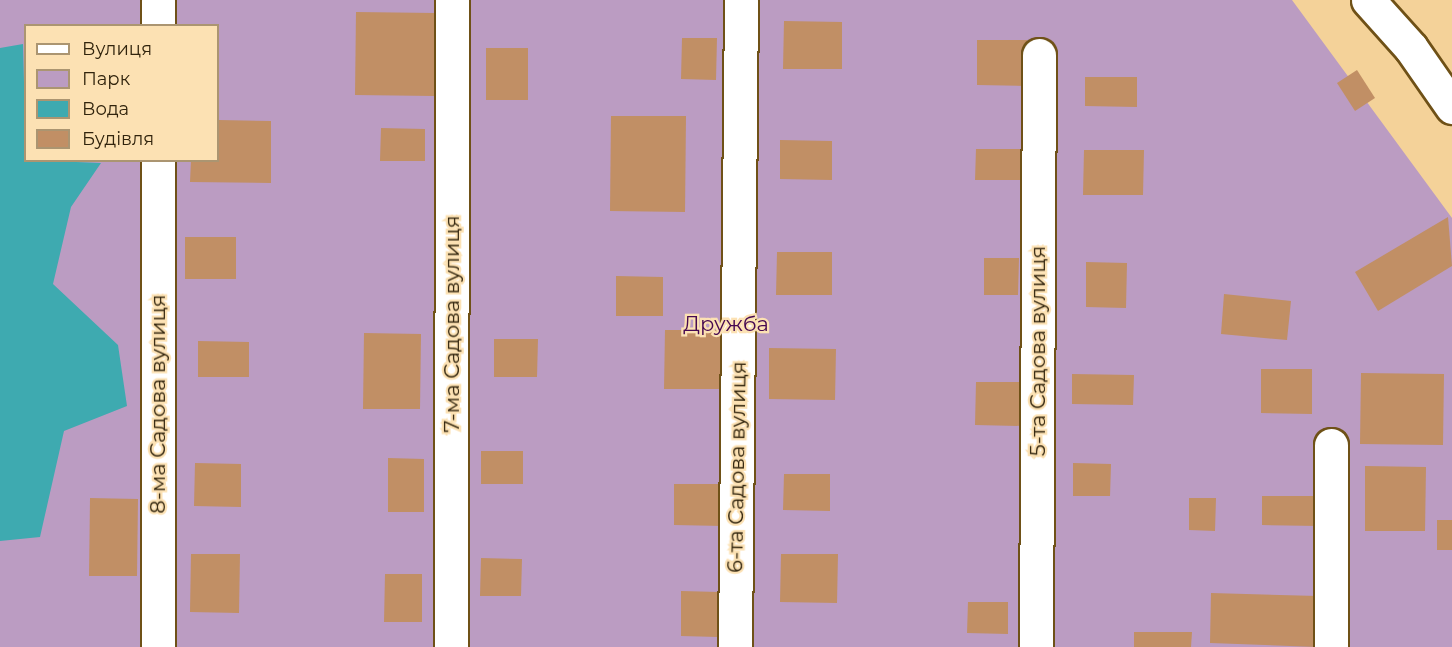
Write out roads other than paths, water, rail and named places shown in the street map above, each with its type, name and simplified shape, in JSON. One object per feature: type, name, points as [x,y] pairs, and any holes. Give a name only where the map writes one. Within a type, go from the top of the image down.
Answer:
[{"type":"street","points":[[158,0],[158,24]]},
{"type":"street","name":"7-ма Садова вулиця","points":[[451,647],[452,0]]},
{"type":"street","name":"6-та Садова вулиця","points":[[735,647],[741,0]]},
{"type":"street","points":[[1368,0],[1411,48],[1452,107]]},
{"type":"street","name":"5-та Садова вулиця","points":[[1036,647],[1039,55]]},
{"type":"street","name":"8-ма Садова вулиця","points":[[158,162],[158,647]]},
{"type":"street","points":[[1331,445],[1331,647]]},
{"type":"water","points":[[23,44],[24,162],[101,163],[71,207],[53,284],[118,345],[127,406],[64,431],[40,537],[0,541],[0,48]]},
{"type":"park label","name":"Дружба","points":[[726,324]]}]
